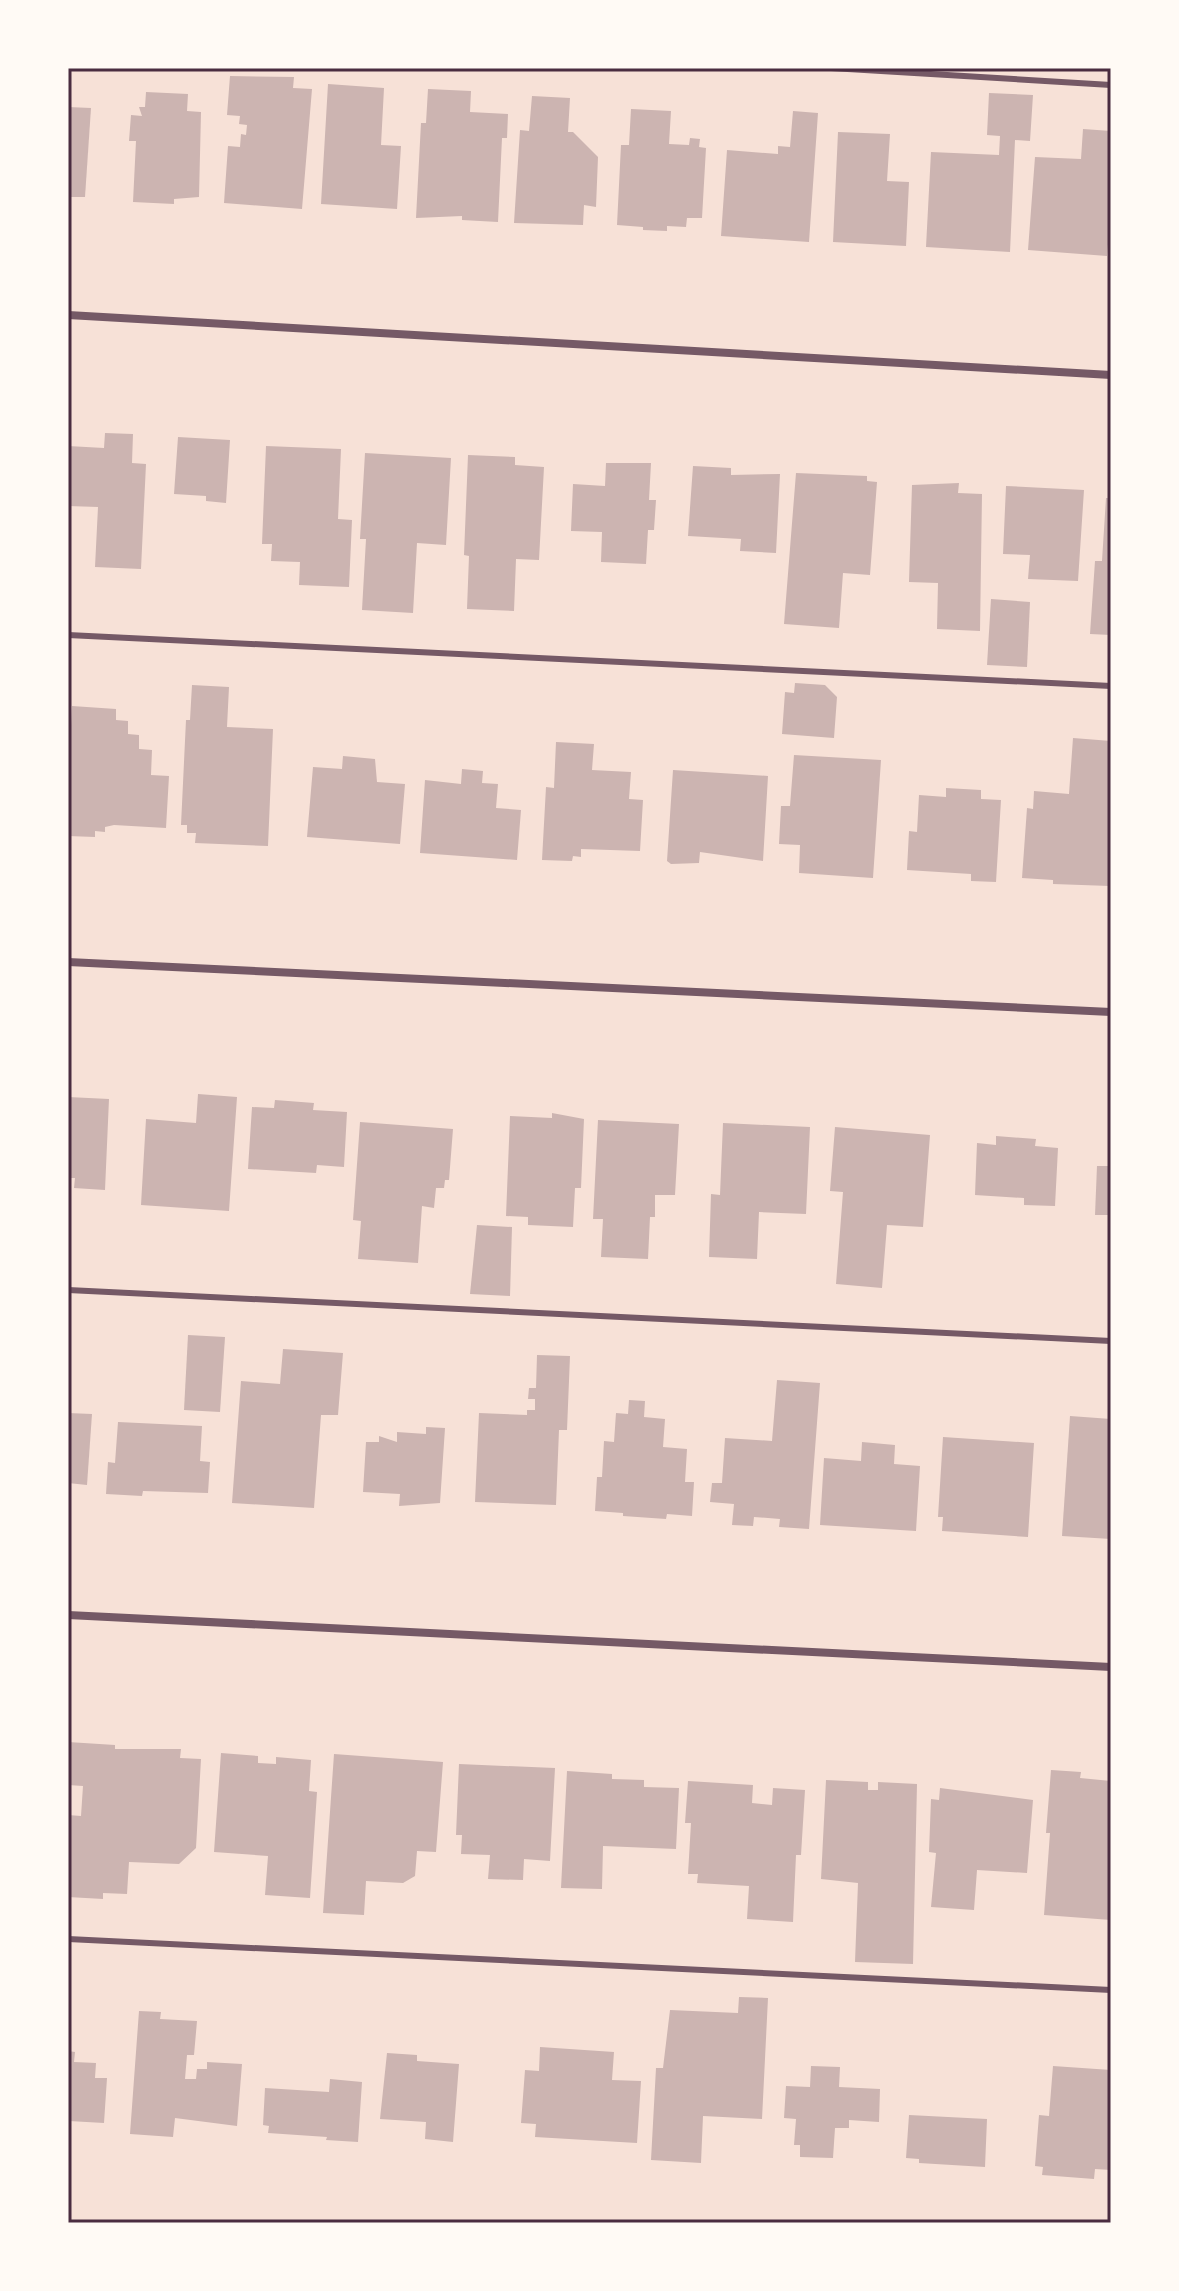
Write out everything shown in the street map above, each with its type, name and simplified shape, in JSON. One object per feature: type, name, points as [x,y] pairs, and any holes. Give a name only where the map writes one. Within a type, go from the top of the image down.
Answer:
[{"type":"street","points":[[68,315],[1111,375]]},
{"type":"street","points":[[68,962],[1111,1012]]},
{"type":"street","points":[[68,1615],[1111,1667]]},
{"type":"lane","points":[[831,68],[1111,85]]},
{"type":"lane","points":[[68,635],[1111,686]]},
{"type":"lane","points":[[68,1290],[1111,1341]]},
{"type":"lane","points":[[68,1939],[1111,1990]]},
{"type":"building","points":[[230,76],[294,77],[293,88],[312,89],[302,209],[224,203],[228,146],[240,147],[241,134],[246,135],[247,125],[239,124],[240,116],[227,115]]},
{"type":"building","points":[[328,84],[384,88],[381,145],[401,146],[397,209],[321,204]]},
{"type":"building","points":[[428,89],[471,91],[470,112],[508,114],[507,138],[502,138],[498,222],[462,220],[462,216],[416,218],[421,123],[426,123]]},
{"type":"building","points":[[146,92],[188,94],[187,111],[201,112],[199,197],[174,199],[174,204],[133,202],[136,141],[129,141],[131,115],[142,116],[139,107],[145,107]]},
{"type":"building","points":[[989,93],[1033,95],[1030,141],[1015,140],[1010,252],[926,247],[931,152],[999,155],[1000,136],[987,135]]},
{"type":"building","points":[[532,96],[570,98],[568,132],[573,132],[598,157],[596,207],[584,205],[583,225],[514,223],[520,130],[529,131]]},
{"type":"building","points":[[68,107],[91,108],[85,197],[68,197]]},
{"type":"building","points":[[631,109],[671,111],[669,144],[689,145],[690,138],[700,139],[699,147],[706,148],[702,218],[687,218],[686,227],[667,226],[667,231],[617,225],[621,145],[629,145]]},
{"type":"building","points":[[793,111],[818,113],[809,242],[721,236],[727,150],[778,154],[778,146],[790,147]]},
{"type":"building","points":[[1083,129],[1111,131],[1111,209],[1107,256],[1028,250],[1035,157],[1081,159]]},
{"type":"building","points":[[838,132],[890,134],[887,181],[909,182],[906,246],[833,242]]},
{"type":"building","points":[[105,433],[133,434],[132,463],[146,464],[141,569],[95,567],[98,507],[68,506],[68,446],[104,448]]},
{"type":"building","points":[[178,437],[230,440],[226,503],[206,501],[206,496],[174,494]]},
{"type":"building","points":[[266,446],[341,449],[338,519],[352,520],[349,587],[299,585],[300,562],[271,561],[272,544],[262,544]]},
{"type":"building","points":[[365,453],[451,458],[446,545],[417,543],[413,613],[362,610],[366,539],[360,539]]},
{"type":"building","points":[[468,455],[515,457],[515,465],[544,467],[539,560],[516,559],[514,611],[467,609],[469,556],[464,555]]},
{"type":"building","points":[[606,463],[651,463],[649,500],[656,500],[654,530],[648,530],[646,564],[601,562],[602,532],[571,531],[573,484],[605,486]]},
{"type":"building","points":[[693,466],[731,468],[731,475],[780,474],[776,553],[740,551],[741,539],[688,536]]},
{"type":"building","points":[[796,473],[867,476],[867,481],[877,482],[870,575],[843,573],[839,628],[784,624]]},
{"type":"building","points":[[959,483],[958,493],[982,494],[980,631],[937,629],[938,583],[909,582],[912,485]]},
{"type":"building","points":[[1006,486],[1084,490],[1078,581],[1028,579],[1030,555],[1003,554]]},
{"type":"building","points":[[1106,498],[1111,498],[1111,635],[1090,634],[1095,561],[1102,561]]},
{"type":"building","points":[[991,599],[1030,602],[1027,667],[987,665]]},
{"type":"building","points":[[795,683],[825,685],[837,697],[834,738],[782,734],[785,692],[794,693]]},
{"type":"building","points":[[192,685],[229,687],[227,727],[273,729],[268,846],[195,843],[196,833],[187,833],[187,825],[181,825],[186,720],[190,720]]},
{"type":"building","points":[[72,706],[116,709],[116,720],[128,721],[128,734],[139,735],[139,749],[152,750],[151,775],[169,776],[166,828],[114,825],[105,827],[105,832],[95,831],[95,837],[68,836]]},
{"type":"building","points":[[1073,738],[1111,741],[1110,886],[1053,884],[1053,880],[1022,878],[1027,808],[1033,809],[1034,791],[1069,794]]},
{"type":"building","points":[[556,742],[594,744],[592,770],[631,772],[629,799],[643,800],[640,851],[581,849],[581,857],[573,856],[572,861],[542,860],[546,787],[554,788]]},
{"type":"building","points":[[794,755],[881,760],[873,878],[799,873],[800,845],[779,844],[781,806],[790,806]]},
{"type":"building","points":[[343,756],[375,759],[377,782],[405,784],[400,844],[307,837],[313,767],[342,769]]},
{"type":"building","points":[[462,769],[483,771],[482,783],[498,784],[496,808],[521,810],[517,860],[420,853],[425,780],[461,784]]},
{"type":"building","points":[[673,770],[768,776],[763,861],[700,852],[699,863],[671,864],[667,861]]},
{"type":"building","points":[[946,788],[981,790],[981,799],[1001,800],[996,882],[971,881],[971,874],[907,870],[909,831],[917,832],[919,795],[946,797]]},
{"type":"building","points":[[198,1094],[237,1097],[229,1211],[141,1205],[146,1119],[196,1123]]},
{"type":"building","points":[[68,1097],[109,1099],[105,1190],[74,1188],[75,1178],[68,1178]]},
{"type":"building","points":[[275,1100],[314,1103],[313,1110],[347,1112],[344,1167],[317,1165],[316,1173],[248,1169],[252,1107],[274,1108]]},
{"type":"building","points":[[552,1113],[584,1119],[581,1188],[575,1188],[573,1227],[528,1225],[528,1217],[506,1216],[510,1116],[552,1118]]},
{"type":"building","points":[[598,1120],[679,1124],[675,1195],[655,1195],[655,1217],[650,1217],[648,1259],[601,1257],[603,1219],[593,1219]]},
{"type":"building","points":[[360,1122],[453,1129],[449,1180],[445,1180],[444,1188],[436,1188],[434,1208],[422,1206],[418,1263],[358,1259],[361,1221],[353,1220]]},
{"type":"building","points":[[723,1123],[810,1127],[806,1214],[759,1212],[757,1259],[709,1257],[711,1194],[720,1195]]},
{"type":"building","points":[[835,1127],[930,1135],[923,1227],[887,1225],[882,1288],[836,1284],[843,1192],[830,1191]]},
{"type":"building","points":[[996,1136],[1036,1139],[1035,1146],[1058,1148],[1055,1206],[1024,1205],[1024,1198],[975,1195],[977,1143],[996,1145]]},
{"type":"building","points":[[1097,1166],[1111,1166],[1111,1215],[1095,1215]]},
{"type":"building","points":[[477,1225],[512,1227],[510,1296],[470,1294]]},
{"type":"building","points":[[188,1335],[225,1337],[220,1412],[184,1410]]},
{"type":"building","points":[[283,1349],[343,1353],[338,1415],[321,1415],[314,1508],[232,1503],[241,1381],[280,1384]]},
{"type":"building","points":[[537,1355],[570,1356],[567,1430],[559,1430],[556,1505],[475,1502],[479,1413],[527,1415],[527,1410],[535,1410],[535,1399],[528,1399],[529,1388],[536,1388]]},
{"type":"building","points":[[777,1380],[820,1383],[809,1529],[779,1527],[780,1519],[754,1517],[753,1526],[732,1525],[734,1504],[710,1502],[712,1483],[722,1483],[725,1438],[772,1441]]},
{"type":"building","points":[[629,1400],[645,1401],[644,1417],[665,1419],[663,1447],[687,1449],[685,1482],[694,1482],[692,1516],[667,1514],[666,1519],[595,1511],[597,1477],[602,1477],[604,1441],[614,1442],[616,1413],[628,1414]]},
{"type":"building","points":[[68,1413],[92,1414],[87,1485],[68,1483]]},
{"type":"building","points":[[1070,1416],[1111,1419],[1111,1539],[1062,1536]]},
{"type":"building","points":[[118,1422],[202,1426],[200,1461],[210,1462],[208,1493],[143,1491],[142,1496],[106,1494],[108,1462],[115,1463]]},
{"type":"building","points":[[426,1427],[445,1428],[440,1503],[399,1506],[400,1494],[363,1492],[366,1442],[379,1442],[379,1436],[397,1442],[397,1432],[426,1434]]},
{"type":"building","points":[[943,1437],[1034,1443],[1028,1537],[942,1531],[943,1517],[938,1517]]},
{"type":"building","points":[[862,1442],[895,1445],[894,1464],[920,1466],[916,1531],[820,1525],[824,1458],[861,1461]]},
{"type":"building","points":[[68,1742],[115,1745],[115,1749],[181,1749],[180,1758],[201,1759],[196,1848],[179,1864],[129,1862],[127,1894],[103,1893],[103,1899],[68,1897],[68,1815],[81,1816],[83,1786],[68,1785]]},
{"type":"building","points":[[221,1753],[258,1756],[258,1763],[276,1764],[276,1757],[311,1760],[309,1791],[317,1792],[310,1898],[265,1895],[268,1856],[214,1852]]},
{"type":"building","points":[[334,1754],[443,1762],[436,1852],[417,1851],[415,1876],[403,1883],[366,1881],[364,1915],[323,1913]]},
{"type":"building","points":[[459,1764],[555,1768],[550,1861],[524,1859],[523,1880],[488,1879],[490,1855],[461,1854],[462,1835],[456,1835]]},
{"type":"building","points":[[1051,1770],[1081,1772],[1080,1778],[1111,1781],[1111,1920],[1044,1915]]},
{"type":"building","points":[[567,1771],[612,1774],[612,1779],[644,1780],[644,1787],[679,1788],[676,1849],[603,1846],[602,1889],[561,1888]]},
{"type":"building","points":[[826,1780],[868,1782],[868,1790],[878,1790],[878,1782],[917,1784],[913,1964],[855,1962],[858,1883],[821,1879]]},
{"type":"building","points":[[688,1781],[753,1785],[752,1803],[772,1805],[773,1788],[805,1790],[801,1855],[796,1855],[793,1922],[747,1919],[749,1886],[697,1883],[698,1874],[688,1874],[691,1823],[685,1823]]},
{"type":"building","points":[[940,1788],[1033,1800],[1027,1873],[977,1870],[974,1910],[931,1907],[936,1853],[929,1852],[931,1799],[939,1800]]},
{"type":"building","points":[[739,1997],[768,1998],[762,2119],[703,2116],[701,2163],[651,2160],[656,2068],[663,2068],[670,2010],[738,2013]]},
{"type":"building","points":[[139,2011],[161,2012],[160,2019],[197,2021],[194,2055],[187,2055],[185,2079],[196,2079],[197,2069],[207,2069],[207,2062],[242,2064],[237,2126],[175,2118],[173,2137],[130,2134]]},
{"type":"building","points":[[540,2047],[614,2052],[612,2080],[641,2081],[637,2143],[535,2137],[536,2124],[521,2123],[525,2070],[539,2071]]},
{"type":"building","points":[[68,2051],[75,2052],[74,2062],[96,2063],[95,2078],[107,2078],[104,2123],[69,2121]]},
{"type":"building","points":[[387,2053],[417,2055],[417,2061],[459,2064],[453,2142],[425,2139],[426,2122],[380,2119]]},
{"type":"building","points":[[811,2066],[840,2067],[839,2087],[880,2089],[879,2122],[849,2120],[849,2128],[835,2128],[833,2158],[800,2157],[800,2145],[794,2145],[796,2119],[784,2118],[786,2086],[810,2087]]},
{"type":"building","points":[[1053,2066],[1111,2070],[1111,2170],[1095,2169],[1094,2179],[1042,2175],[1043,2167],[1035,2166],[1039,2115],[1049,2116]]},
{"type":"building","points":[[330,2079],[362,2082],[358,2142],[268,2133],[269,2126],[263,2125],[265,2088],[329,2092]]},
{"type":"building","points":[[909,2115],[987,2119],[985,2167],[919,2163],[919,2159],[906,2158]]}]
